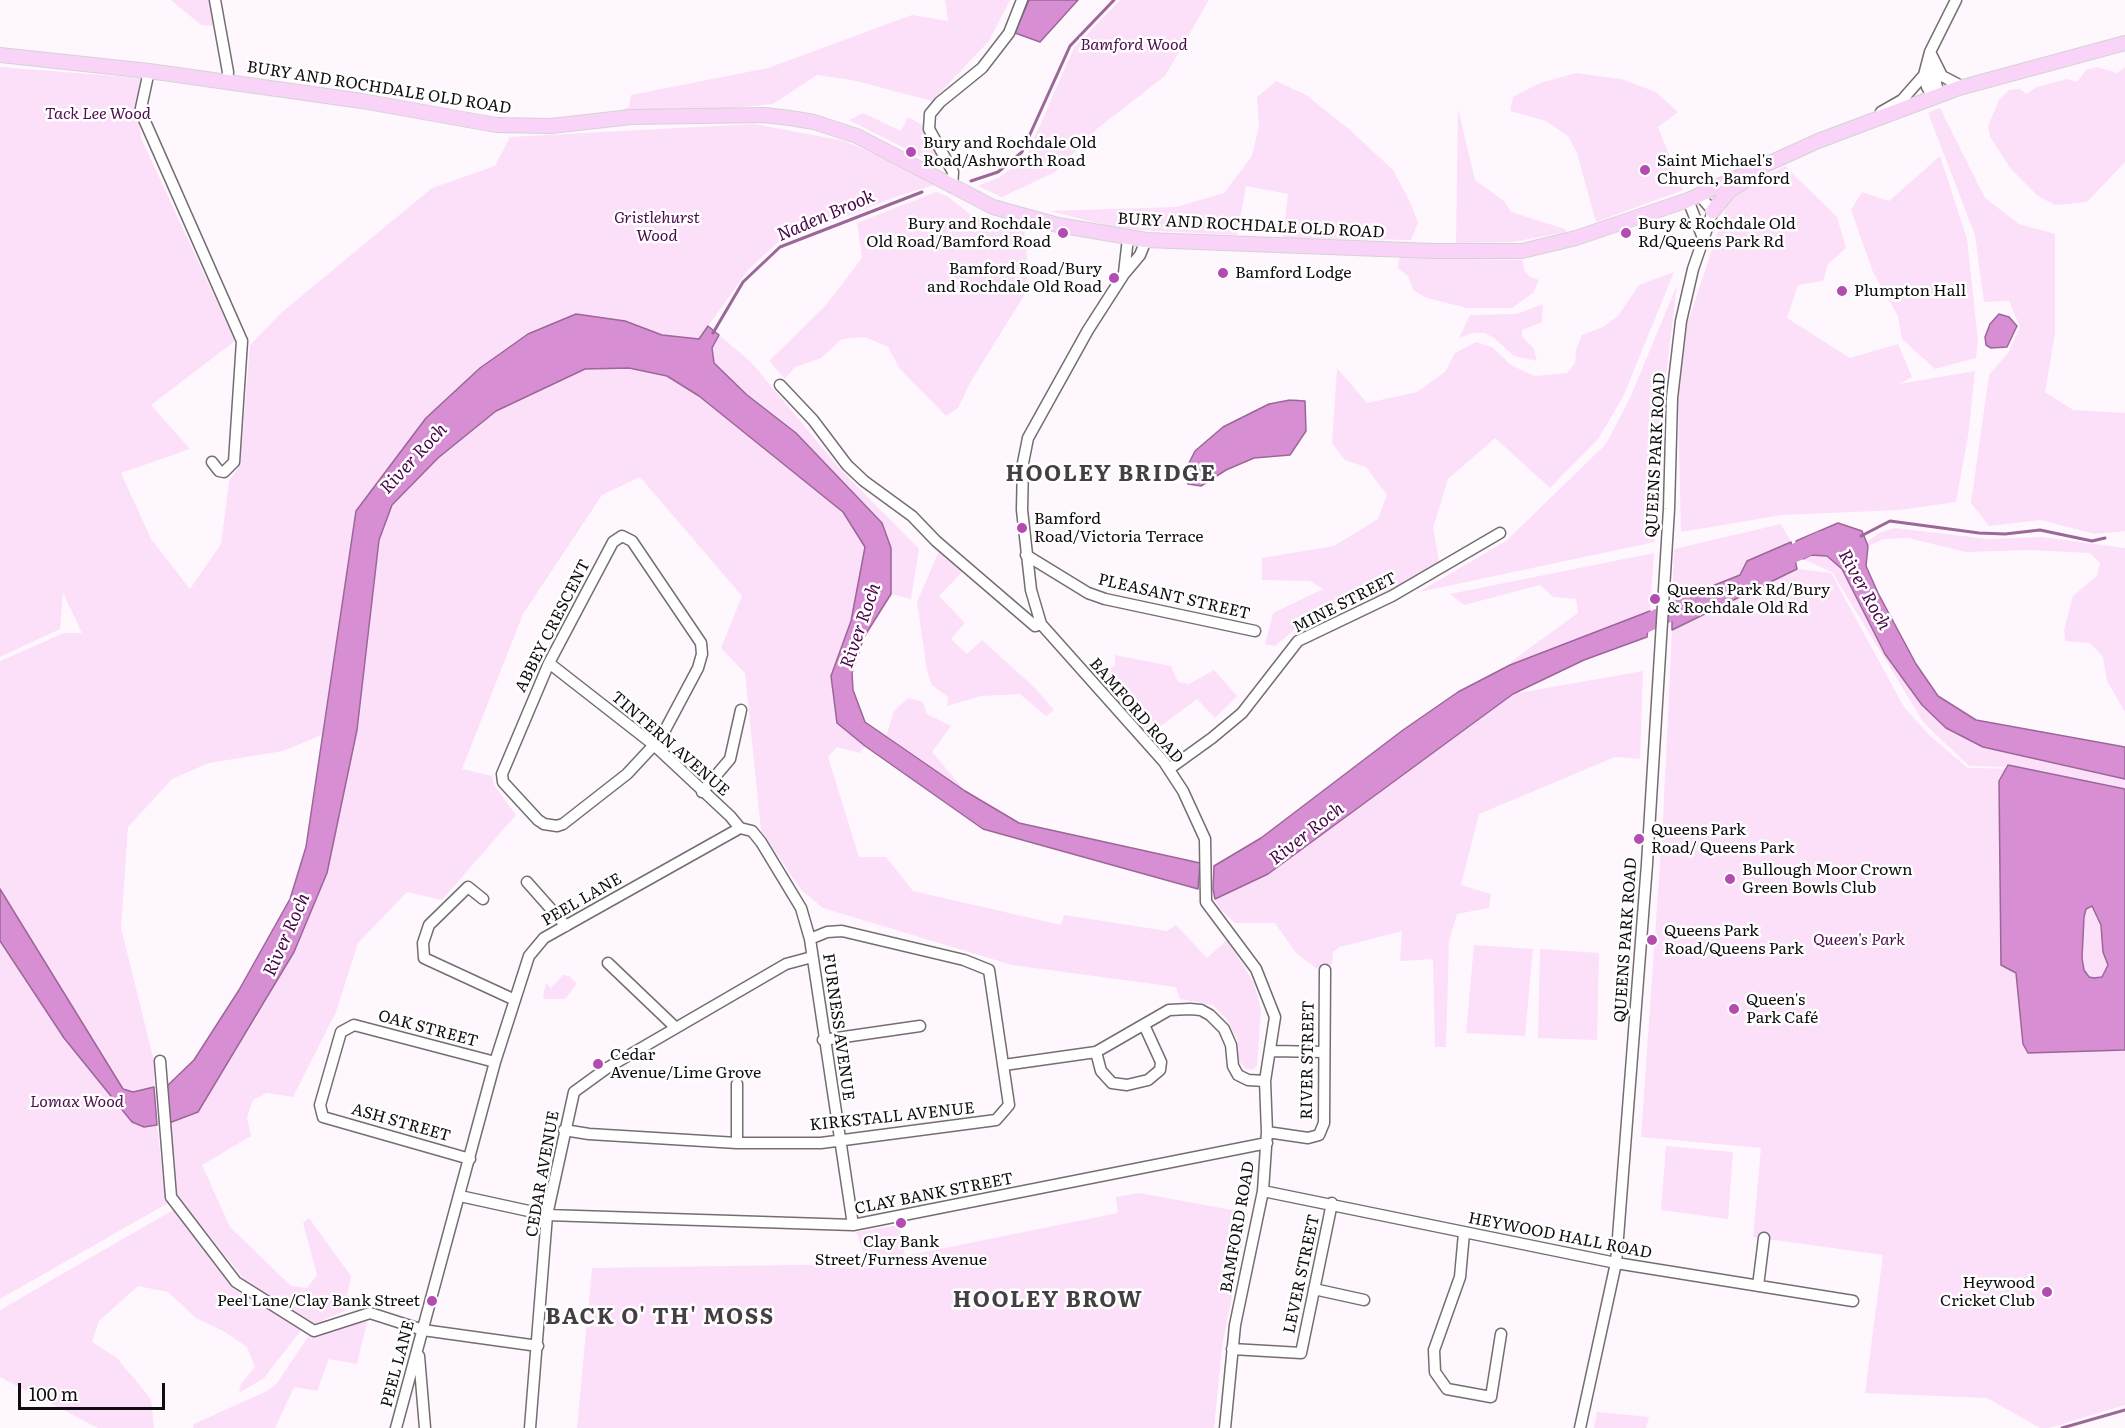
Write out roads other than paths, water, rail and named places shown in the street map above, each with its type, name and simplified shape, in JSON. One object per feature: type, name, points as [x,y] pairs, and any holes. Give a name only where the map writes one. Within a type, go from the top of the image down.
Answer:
[{"type":"main road","name":"BURY AND ROCHDALE OLD ROAD","points":[[0,55],[149,71],[363,101],[496,125],[551,126],[631,117],[765,115],[790,118],[814,122],[857,136],[993,207],[1058,225],[1128,238],[1433,251],[1522,251],[1576,238],[1693,198],[1854,126],[1936,96],[2125,43]]},
{"type":"main road","name":"BURY AND ROCHDALE OLD ROAD","points":[[1713,211],[1729,192],[1782,163],[1792,153]]},
{"type":"street","points":[[215,0],[228,72],[227,82]]},
{"type":"street","points":[[952,187],[953,172],[929,129],[930,114],[940,102],[982,68],[1009,33],[1022,0]]},
{"type":"street","points":[[1854,126],[1902,100],[1924,75],[1930,52],[1956,0]]},
{"type":"street","points":[[1930,52],[1942,76],[1948,82],[1963,87]]},
{"type":"street","points":[[1930,52],[1936,96]]},
{"type":"street","points":[[149,71],[141,108],[143,117],[242,341],[234,462],[224,472],[219,471],[212,462]]},
{"type":"street","points":[[1924,75],[1936,96]]},
{"type":"street","points":[[1693,198],[1713,211]]},
{"type":"street","points":[[1693,198],[1703,238]]},
{"type":"street","name":"QUEENS PARK ROAD","points":[[1580,1428],[1616,1263],[1645,894],[1669,509],[1672,398],[1681,321],[1703,238],[1713,211]]},
{"type":"street","name":"BAMFORD ROAD","points":[[1124,274],[1128,238]]},
{"type":"street","name":"BAMFORD ROAD","points":[[1146,240],[1140,255],[1124,274],[1088,330],[1028,438],[1023,463],[1022,510],[1026,555],[1041,624],[1169,769],[1195,813],[1204,839],[1205,895],[1212,911],[1256,969],[1275,1017],[1272,1051],[1265,1081],[1267,1138],[1263,1191],[1232,1349],[1225,1428]]},
{"type":"street","points":[[780,385],[813,420],[847,465],[864,481],[912,516],[936,541],[1035,626],[1041,624]]},
{"type":"street","name":"MINE STREET","points":[[1169,769],[1242,713],[1298,641],[1392,596],[1500,534]]},
{"type":"street","name":"ABBEY CRESCENT","points":[[622,536],[627,537],[701,643],[702,654],[698,668],[655,746],[626,776],[563,824],[552,826],[538,820],[506,787],[502,774],[549,663],[613,542],[622,536]]},
{"type":"street","name":"PLEASANT STREET","points":[[1026,555],[1088,593],[1105,599],[1255,631]]},
{"type":"street","name":"TINTERN AVENUE","points":[[549,663],[655,746],[740,828]]},
{"type":"street","points":[[702,792],[730,759],[741,710]]},
{"type":"street","points":[[740,828],[752,831],[761,842],[801,908],[810,939]]},
{"type":"street","name":"PEEL LANE","points":[[396,1428],[419,1350],[495,1062],[529,956],[544,939],[740,828]]},
{"type":"street","points":[[527,882],[566,926]]},
{"type":"street","points":[[483,899],[468,887],[429,925],[423,943],[424,958],[515,1000]]},
{"type":"street","name":"KIRKSTALL AVENUE","points":[[564,1130],[737,1143],[840,1142],[996,1120],[1009,1105],[988,970],[964,960],[842,931],[810,939]]},
{"type":"street","name":"FURNESS AVENUE","points":[[810,939],[823,1040],[853,1225]]},
{"type":"street","name":"CEDAR AVENUE","points":[[530,1428],[547,1215],[574,1092],[607,1068],[786,964],[812,957]]},
{"type":"street","points":[[608,963],[675,1027]]},
{"type":"street","name":"RIVER STREET","points":[[1267,1138],[1308,1138],[1319,1135],[1324,1123],[1325,970]]},
{"type":"street","points":[[1004,1065],[1096,1052],[1169,1010],[1201,1010],[1224,1029],[1231,1045],[1233,1066],[1238,1075],[1248,1080],[1265,1081]]},
{"type":"street","name":"OAK STREET","points":[[323,1117],[320,1105],[341,1032],[354,1025],[495,1062]]},
{"type":"street","points":[[1096,1052],[1101,1071],[1112,1083],[1127,1085],[1148,1080],[1160,1070],[1161,1062],[1144,1025]]},
{"type":"street","points":[[823,1040],[920,1026]]},
{"type":"street","points":[[1272,1051],[1324,1052]]},
{"type":"street","points":[[160,1061],[171,1197],[236,1282],[314,1331],[347,1318],[370,1313],[423,1330],[538,1346]]},
{"type":"street","points":[[737,1084],[737,1143]]},
{"type":"street","name":"ASH STREET","points":[[323,1117],[470,1159]]},
{"type":"street","name":"CLAY BANK STREET","points":[[460,1196],[547,1215],[853,1225],[1267,1138]]},
{"type":"street","name":"HEYWOOD HALL ROAD","points":[[1263,1191],[1332,1203],[1464,1233],[1616,1263],[1853,1301]]},
{"type":"street","name":"LEVER STREET","points":[[1232,1349],[1301,1353],[1332,1203]]},
{"type":"street","points":[[1464,1233],[1460,1277],[1434,1350],[1435,1372],[1447,1389],[1491,1397],[1501,1334]]},
{"type":"street","points":[[1758,1286],[1764,1238]]},
{"type":"street","points":[[1314,1289],[1364,1300]]},
{"type":"street","points":[[419,1350],[425,1428]]},
{"type":"water","points":[[1029,0],[1078,0],[1040,42],[1015,33]]},
{"type":"water","points":[[576,314],[625,321],[662,335],[699,339],[708,326],[719,335],[712,348],[714,363],[747,395],[796,433],[882,523],[891,548],[891,594],[864,637],[852,673],[853,690],[865,722],[965,791],[1019,823],[1200,863],[1198,889],[983,829],[865,746],[837,723],[831,676],[851,621],[865,547],[843,512],[699,396],[667,376],[629,368],[585,369],[496,411],[438,458],[392,505],[379,540],[357,730],[327,873],[294,952],[198,1112],[169,1123],[166,1087],[194,1060],[239,990],[290,899],[306,847],[356,511],[426,418],[480,368],[528,334]]},
{"type":"water","points":[[1999,314],[2009,317],[2017,326],[2007,347],[1991,348],[1986,345],[1985,337],[1990,324]]},
{"type":"water","points":[[1290,400],[1305,401],[1306,431],[1290,455],[1254,458],[1226,470],[1201,486],[1188,484],[1184,473],[1195,451],[1223,427],[1269,404]]},
{"type":"water","points":[[1838,523],[1862,531],[1868,546],[1866,566],[1878,593],[1916,664],[1938,696],[1976,720],[2125,747],[2125,779],[1983,747],[1946,728],[1922,705],[1885,654],[1842,569],[1827,556],[1811,555],[1803,559],[1796,541]]},
{"type":"water","points":[[1791,542],[1797,569],[1672,630],[1672,602],[1740,575],[1747,561]]},
{"type":"water","points":[[1650,611],[1647,637],[1584,660],[1513,694],[1268,874],[1215,899],[1214,866],[1261,838],[1403,730],[1458,692],[1510,665]]},
{"type":"water","points":[[2008,765],[2125,789],[2125,1050],[2028,1053],[2023,1044],[2016,973],[2001,965],[1999,781]],"holes":[[[2092,906],[2101,925],[2103,952],[2108,965],[2102,977],[2094,978],[2089,977],[2084,970],[2082,958],[2086,909]]]},
{"type":"water","points":[[0,889],[123,1089],[133,1092],[154,1087],[157,1125],[144,1127],[132,1122],[64,1038],[0,941]]},
{"type":"waterway","name":"Naden Brook","points":[[971,181],[998,172],[1022,152],[1070,46],[1114,0]]},
{"type":"waterway","name":"Naden Brook","points":[[713,333],[743,282],[780,247],[922,192]]},
{"type":"waterway","points":[[1861,536],[1890,521],[1979,533],[2005,534],[2040,530],[2092,541],[2105,538]]},
{"type":"waterway","name":"River Roch","points":[[1771,564],[1822,540]]},
{"type":"waterway","name":"River Roch","points":[[1627,632],[1695,601]]},
{"type":"waterway","points":[[2062,1428],[2125,1410]]},
{"type":"place","name":"Bury and Rochdale Old Road/Ashworth Road","points":[[911,152]]},
{"type":"place","name":"Saint Michael's Church, Bamford","points":[[1645,170]]},
{"type":"place","name":"Bury and Rochdale Old Road/Bamford Road","points":[[1063,233]]},
{"type":"place","name":"Bury & Rochdale Old Rd/Queens Park Rd","points":[[1626,233]]},
{"type":"place","name":"Bamford Lodge","points":[[1223,273]]},
{"type":"place","name":"Bamford Road/Bury and Rochdale Old Road","points":[[1114,278]]},
{"type":"place","name":"Plumpton Hall","points":[[1842,291]]},
{"type":"place","name":"Bamford Road/Victoria Terrace","points":[[1022,528]]},
{"type":"place","name":"Queens Park Rd/Bury & Rochdale Old Rd","points":[[1655,599]]},
{"type":"place","name":"Queens Park Road/ Queens Park","points":[[1639,839]]},
{"type":"place","name":"Bullough Moor Crown Green Bowls Club","points":[[1730,879]]},
{"type":"place","name":"Queens Park Road/Queens Park","points":[[1652,940]]},
{"type":"place","name":"Queen's Park Café","points":[[1734,1009]]},
{"type":"place","name":"Cedar Avenue/Lime Grove","points":[[598,1064]]},
{"type":"place","name":"Clay Bank Street/Furness Avenue","points":[[901,1223]]},
{"type":"place","name":"Heywood Cricket Club","points":[[2047,1292]]},
{"type":"place","name":"Peel Lane/Clay Bank Street","points":[[432,1301]]},
{"type":"district","name":"HOOLEY BRIDGE","points":[[1111,475]]},
{"type":"district","name":"HOOLEY BROW","points":[[1048,1301]]},
{"type":"district","name":"BACK O' TH' MOSS","points":[[660,1318]]},
{"type":"park label","name":"Bamford Wood","points":[[1134,45]]},
{"type":"park label","name":"Tack Lee Wood","points":[[98,114]]},
{"type":"park label","name":"Gristlehurst Wood","points":[[657,227]]},
{"type":"park label","name":"Queen's Park","points":[[1859,940]]},
{"type":"park label","name":"Lomax Wood","points":[[77,1102]]}]
